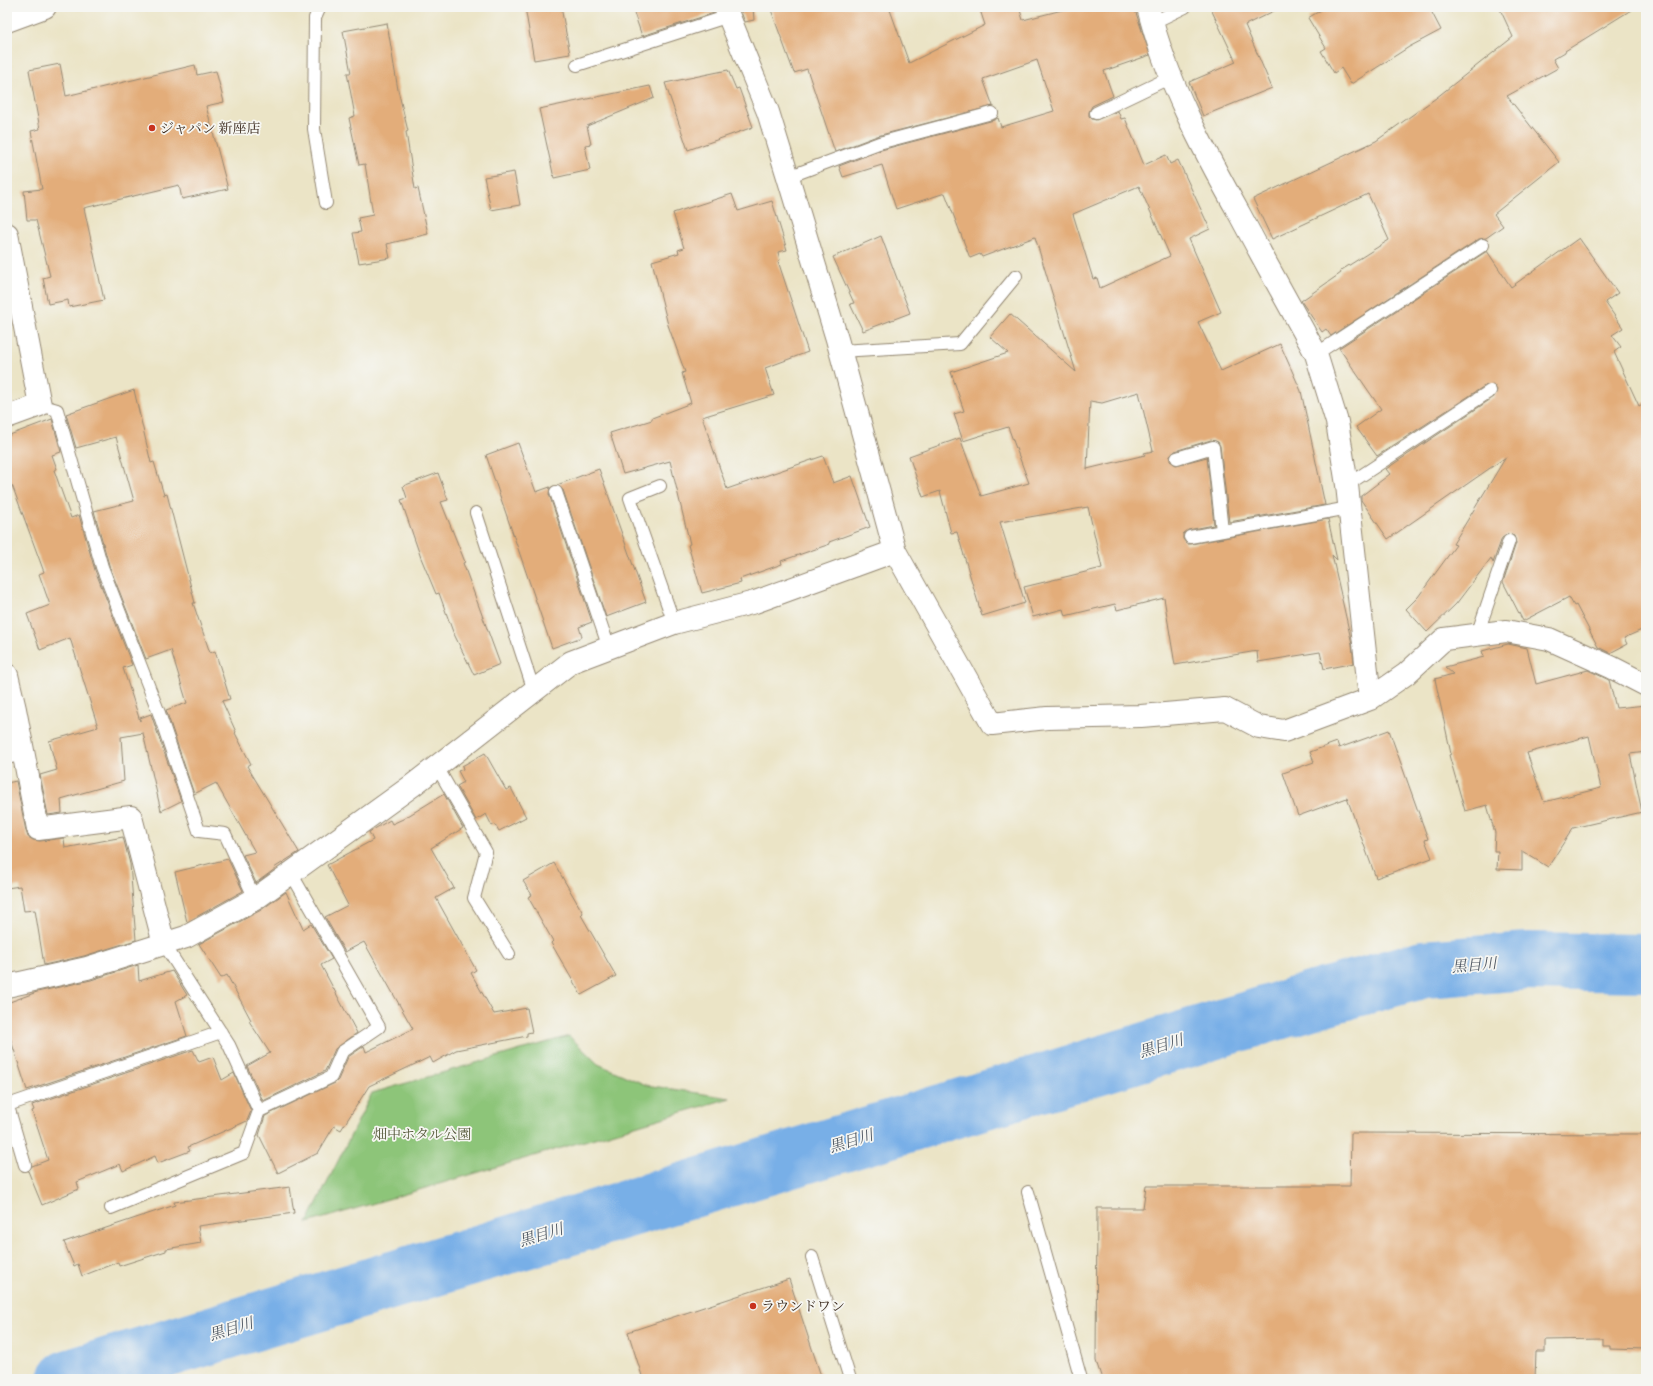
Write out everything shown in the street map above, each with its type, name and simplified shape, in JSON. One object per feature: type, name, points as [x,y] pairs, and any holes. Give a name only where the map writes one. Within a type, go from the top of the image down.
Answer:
[{"type":"street","points":[[7,21],[45,7]]},
{"type":"street","points":[[727,11],[768,112],[840,350],[895,551],[992,724],[1047,718],[1141,716],[1225,709],[1259,727],[1284,731],[1370,699],[1406,674],[1444,639],[1506,631],[1549,639],[1611,667],[1646,685]]},
{"type":"street","points":[[1150,15],[1171,77],[1209,160],[1316,354],[1337,422],[1347,485],[1370,699]]},
{"type":"street","points":[[7,234],[40,405],[7,417]]},
{"type":"street","points":[[7,986],[87,968],[186,937],[256,899],[437,767],[571,662],[674,622],[755,602],[895,551]]},
{"type":"street","points":[[7,675],[16,709],[15,756],[38,829],[131,817],[164,944]]},
{"type":"lane","points":[[320,7],[315,18],[314,129],[326,203]]},
{"type":"lane","points":[[1150,15],[1185,7]]},
{"type":"lane","points":[[577,65],[727,11]]},
{"type":"lane","points":[[1096,113],[1171,77]]},
{"type":"lane","points":[[788,177],[878,143],[992,113]]},
{"type":"lane","points":[[1316,354],[1483,245]]},
{"type":"lane","points":[[840,350],[960,344],[1016,276]]},
{"type":"lane","points":[[1347,485],[1490,391]]},
{"type":"lane","points":[[40,405],[57,410],[102,567],[159,713],[198,831],[225,834],[256,899]]},
{"type":"lane","points":[[1177,458],[1213,447],[1222,531]]},
{"type":"lane","points":[[660,486],[630,498],[674,622]]},
{"type":"lane","points":[[556,492],[609,648]]},
{"type":"lane","points":[[1190,537],[1349,508]]},
{"type":"lane","points":[[476,513],[534,691]]},
{"type":"lane","points":[[1477,635],[1509,541]]},
{"type":"lane","points":[[437,767],[486,852],[474,898],[508,954]]},
{"type":"lane","points":[[259,1111],[331,1077],[342,1052],[379,1027],[291,873]]},
{"type":"lane","points":[[111,1208],[244,1153],[259,1111],[230,1045],[164,944]]},
{"type":"lane","points":[[25,1165],[7,1104],[221,1032]]},
{"type":"lane","points":[[1028,1192],[1081,1379]]},
{"type":"lane","points":[[812,1257],[850,1379]]},
{"type":"green space","name":"畑中ホタル公園","points":[[569,1036],[598,1064],[646,1085],[730,1098],[307,1223],[372,1093]]},
{"type":"building","points":[[525,7],[561,7],[570,54],[534,60]]},
{"type":"building","points":[[632,7],[713,7],[714,13],[642,36]]},
{"type":"building","points":[[739,7],[753,7],[754,20],[745,22]]},
{"type":"building","points":[[770,7],[889,7],[909,63],[985,25],[979,7],[1019,7],[1023,20],[1074,7],[1134,7],[1150,55],[1104,71],[1113,96],[1092,106],[1089,116],[1096,120],[1118,111],[1121,119],[1125,118],[1144,165],[1166,155],[1170,164],[1178,160],[1210,229],[1189,239],[1221,312],[1198,322],[1221,371],[1280,344],[1301,391],[1325,505],[1229,522],[1220,446],[1218,442],[1211,440],[1175,451],[1170,456],[1170,461],[1176,465],[1207,457],[1214,525],[1188,530],[1183,534],[1183,539],[1187,544],[1191,544],[1328,519],[1337,560],[1332,555],[1352,644],[1354,663],[1324,669],[1320,652],[1258,662],[1257,651],[1175,665],[1164,598],[1117,610],[1115,604],[1065,616],[1063,609],[1033,617],[1024,587],[1102,568],[1088,507],[1000,522],[1025,603],[982,616],[957,532],[951,533],[940,491],[923,497],[909,456],[960,438],[981,496],[1029,483],[1008,427],[963,441],[954,414],[964,411],[951,372],[1008,353],[990,337],[1010,314],[1076,372],[1035,237],[982,257],[980,254],[970,258],[945,193],[896,209],[882,165],[843,177],[839,166],[881,150],[998,118],[1001,127],[1054,111],[1037,60],[983,79],[993,106],[877,136],[835,152],[807,69],[794,73]],"holes":[[[1139,186],[1170,256],[1100,288],[1097,278],[1093,279],[1073,214]],[[1139,392],[1153,451],[1144,453],[1145,455],[1087,469],[1090,401],[1102,403]]]},
{"type":"building","points":[[1210,7],[1282,7],[1245,25],[1272,88],[1203,116],[1189,82],[1236,62]]},
{"type":"building","points":[[1326,7],[1429,7],[1441,30],[1409,47],[1351,84],[1341,68],[1334,73],[1321,51],[1326,48],[1308,18]]},
{"type":"building","points":[[1499,7],[1636,7],[1553,59],[1558,68],[1507,96],[1559,162],[1494,214],[1503,226],[1486,238],[1479,239],[1331,336],[1326,329],[1322,332],[1301,301],[1341,273],[1340,271],[1389,240],[1368,194],[1272,239],[1253,199],[1376,141],[1436,98],[1513,37]]},
{"type":"building","points":[[387,23],[398,90],[408,131],[406,132],[415,189],[418,188],[428,234],[387,244],[390,258],[359,263],[353,233],[361,232],[358,218],[373,215],[365,164],[359,165],[349,118],[355,116],[347,73],[351,73],[343,31]]},
{"type":"building","points":[[60,64],[66,96],[195,65],[197,75],[216,71],[224,102],[206,106],[228,189],[182,199],[179,185],[84,208],[104,300],[69,307],[68,300],[48,304],[43,278],[50,276],[36,220],[27,220],[24,191],[42,189],[31,131],[40,129],[29,70]]},
{"type":"building","points":[[728,70],[736,89],[739,88],[753,127],[688,150],[665,83]]},
{"type":"building","points":[[650,86],[654,98],[587,126],[591,144],[585,145],[590,170],[554,178],[539,109]]},
{"type":"building","points":[[514,172],[520,205],[491,210],[484,177]]},
{"type":"building","points":[[732,194],[738,211],[772,201],[787,250],[778,252],[780,260],[778,261],[808,352],[765,368],[774,395],[702,417],[727,489],[823,456],[833,483],[852,476],[870,527],[829,542],[830,544],[781,561],[782,564],[740,579],[741,583],[702,593],[688,545],[690,544],[670,461],[623,474],[610,433],[652,420],[652,418],[691,403],[682,373],[685,372],[668,325],[652,261],[679,253],[678,250],[684,248],[673,213]]},
{"type":"building","points":[[881,236],[910,313],[863,331],[850,304],[854,303],[833,257]]},
{"type":"building","points":[[1579,238],[1618,293],[1605,302],[1623,328],[1612,335],[1621,347],[1614,352],[1639,406],[1646,402],[1646,628],[1624,638],[1627,644],[1610,653],[1598,647],[1576,605],[1574,606],[1569,597],[1523,621],[1503,582],[1516,543],[1514,536],[1508,534],[1502,538],[1493,563],[1491,558],[1456,604],[1427,632],[1406,609],[1418,597],[1456,545],[1453,544],[1506,457],[1388,539],[1361,500],[1361,496],[1390,474],[1386,469],[1494,397],[1497,390],[1493,384],[1486,385],[1377,456],[1356,427],[1381,409],[1339,348],[1487,251],[1511,287]]},
{"type":"building","points":[[134,390],[151,463],[154,462],[164,495],[167,494],[195,603],[193,603],[210,653],[215,651],[230,699],[222,701],[236,732],[235,733],[251,764],[247,766],[299,852],[274,868],[275,869],[256,883],[243,855],[255,852],[216,783],[194,794],[166,710],[187,703],[171,650],[146,659],[109,565],[94,511],[134,501],[116,437],[76,448],[66,414]]},
{"type":"building","points":[[52,419],[61,452],[52,455],[57,469],[54,470],[71,518],[79,515],[95,570],[132,665],[123,668],[140,721],[140,718],[151,714],[181,801],[161,811],[143,733],[121,737],[124,781],[61,799],[62,813],[48,815],[40,775],[57,770],[49,741],[98,727],[70,638],[40,650],[27,614],[50,605],[39,574],[44,572],[12,485],[7,487],[7,436]]},
{"type":"building","points":[[518,443],[536,492],[550,487],[549,494],[592,622],[579,627],[582,637],[552,648],[486,455]]},
{"type":"building","points":[[599,469],[646,602],[606,617],[563,490],[557,485]]},
{"type":"building","points":[[438,473],[448,500],[441,502],[465,562],[463,563],[500,664],[474,675],[453,632],[439,593],[436,594],[421,558],[401,500],[407,498],[403,486]]},
{"type":"building","points":[[1508,644],[1527,648],[1536,684],[1588,670],[1609,680],[1616,708],[1646,705],[1646,752],[1630,754],[1642,812],[1573,828],[1548,867],[1522,851],[1522,870],[1497,869],[1498,851],[1494,851],[1495,833],[1487,805],[1465,811],[1449,755],[1451,754],[1435,679],[1453,674],[1445,667],[1484,657],[1482,651]],"holes":[[[1589,736],[1601,788],[1544,802],[1527,753]]]},
{"type":"building","points":[[1389,730],[1428,839],[1425,840],[1432,858],[1376,878],[1347,798],[1298,816],[1283,773],[1314,762],[1310,752],[1337,742],[1339,748]]},
{"type":"building","points":[[485,753],[506,790],[511,788],[526,817],[499,831],[495,824],[492,826],[486,814],[476,820],[457,786],[464,782],[458,771],[463,769],[462,766]]},
{"type":"building","points":[[16,781],[26,831],[28,837],[33,840],[40,841],[64,838],[65,848],[123,837],[130,864],[136,940],[84,956],[44,965],[35,910],[24,911],[20,886],[7,888],[7,783]]},
{"type":"building","points":[[444,794],[463,828],[431,848],[454,888],[436,898],[476,970],[471,973],[494,1014],[527,1008],[532,1032],[527,1033],[527,1036],[456,1050],[433,1063],[430,1057],[369,1086],[341,1130],[334,1126],[318,1153],[278,1173],[259,1135],[265,1116],[335,1083],[338,1080],[348,1057],[364,1046],[366,1052],[413,1029],[364,942],[345,952],[325,917],[348,905],[327,865],[373,840],[369,832],[390,820],[392,824],[403,819]]},
{"type":"building","points":[[228,859],[243,891],[187,922],[175,872]]},
{"type":"building","points":[[554,863],[583,913],[581,915],[616,976],[581,995],[551,943],[553,941],[528,897],[532,895],[523,881]]},
{"type":"building","points":[[286,892],[303,929],[311,924],[332,959],[321,965],[357,1033],[335,1049],[325,1071],[263,1101],[247,1066],[270,1053],[249,1021],[251,1020],[227,975],[221,978],[199,944],[261,910]]},
{"type":"building","points":[[138,965],[139,981],[172,971],[187,995],[176,1001],[187,1036],[27,1090],[7,1028],[7,1003],[37,992],[91,980]]},
{"type":"building","points":[[193,1050],[199,1062],[213,1057],[222,1080],[234,1073],[251,1111],[247,1121],[188,1147],[190,1151],[158,1163],[155,1156],[123,1171],[120,1164],[77,1182],[79,1189],[42,1205],[28,1171],[32,1166],[48,1160],[32,1111],[34,1110],[32,1105]]},
{"type":"building","points":[[1351,1133],[1646,1134],[1646,1350],[1610,1349],[1610,1346],[1603,1346],[1603,1339],[1545,1340],[1545,1352],[1536,1352],[1535,1379],[1102,1379],[1096,1361],[1097,1208],[1143,1208],[1146,1186],[1350,1186]]},
{"type":"building","points":[[290,1187],[294,1213],[198,1226],[201,1243],[166,1249],[166,1251],[119,1266],[118,1262],[82,1276],[78,1264],[74,1266],[64,1242],[175,1205],[174,1202]]},
{"type":"building","name":"ラウンドワン","points":[[789,1279],[822,1379],[643,1379],[628,1332]]},
{"type":"waterway","name":"黒目川","points":[[67,1379],[1324,997],[1424,969],[1528,961],[1646,963]]},
{"type":"place","name":"ジャパン 新座店","points":[[152,128]]},
{"type":"place","name":"ラウンドワン","points":[[753,1306]]}]
